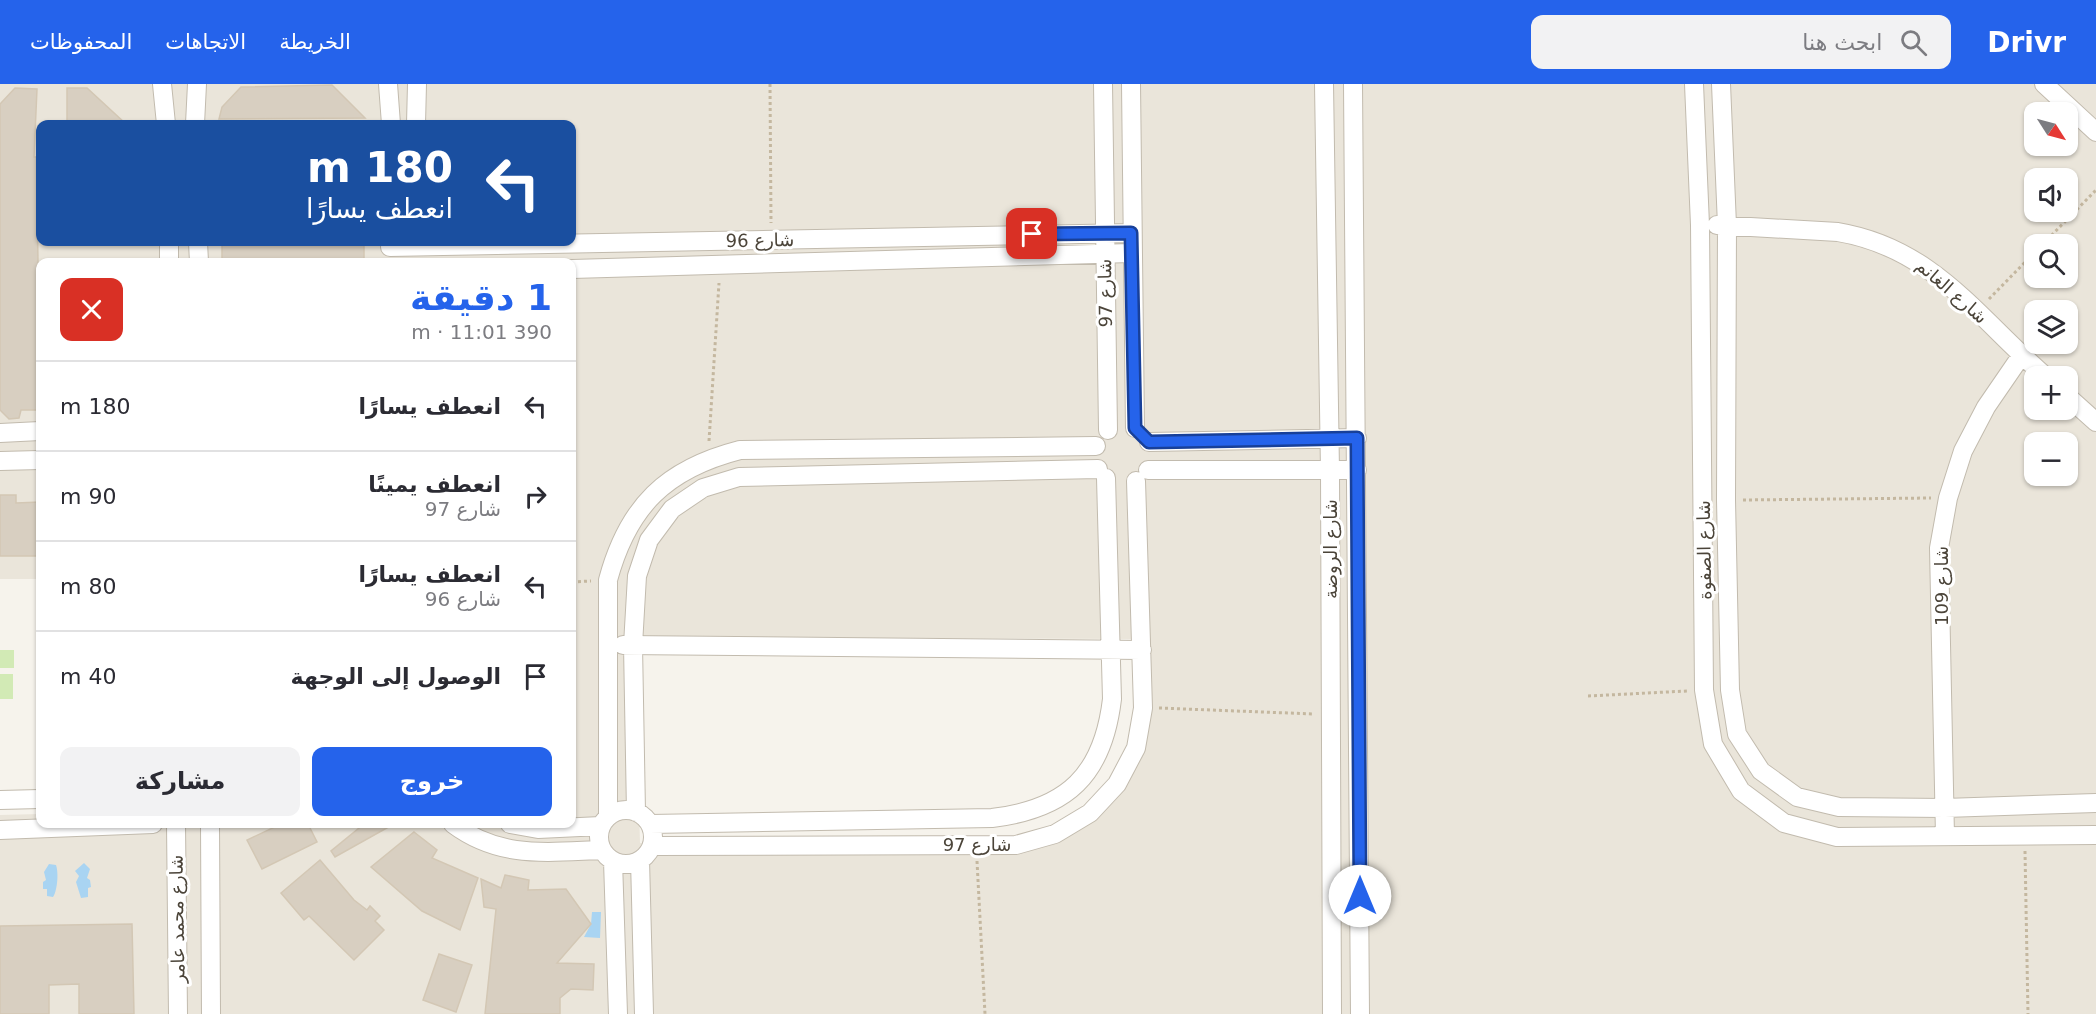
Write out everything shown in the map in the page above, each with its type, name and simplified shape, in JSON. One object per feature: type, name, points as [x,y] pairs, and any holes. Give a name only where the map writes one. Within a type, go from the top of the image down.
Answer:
[{"type":"street","points":[[162,84],[166,120]]},
{"type":"street","points":[[195,120],[197,84]]},
{"type":"street","points":[[388,84],[390,120]]},
{"type":"street","points":[[416,120],[417,84]]},
{"type":"street","name":"شارع 97","points":[[1103,84],[1103,233],[1108,430]]},
{"type":"street","name":"شارع 97","points":[[1131,84],[1131,253],[1135,428]]},
{"type":"street","name":"شارع الروضة","points":[[1324,84],[1330,471],[1332,1014]]},
{"type":"street","name":"شارع الروضة","points":[[1353,84],[1360,1014]]},
{"type":"street","name":"شارع الصفوة","points":[[1694,84],[1700,225],[1704,690],[1713,744],[1741,791],[1784,823],[1837,837],[2096,834]]},
{"type":"street","name":"شارع الصفوة","points":[[1721,84],[1727,225],[1726,500],[1730,690],[1737,734],[1761,771],[1797,797],[1839,807],[2096,803]]},
{"type":"street","points":[[2044,84],[2092,121]]},
{"type":"street","name":"شارع الغانم","points":[[1700,225],[1839,232],[1877,240],[1896,248],[1931,269],[2033,366]]},
{"type":"street","name":"شارع 96","points":[[576,245],[1131,233]]},
{"type":"street","name":"شارع 96","points":[[390,250],[558,246]]},
{"type":"street","name":"شارع 96","points":[[576,269],[1131,253]]},
{"type":"street","name":"شارع 109","points":[[1945,836],[1939,548],[1947,498],[1963,451],[1986,407],[2022,356]]},
{"type":"street","points":[[2078,406],[2096,422]]},
{"type":"street","points":[[1102,473],[1094,457],[1096,446],[1108,430],[1121,426],[1135,428],[1149,442],[1152,456],[1142,475]]},
{"type":"street","points":[[0,433],[36,431]]},
{"type":"street","points":[[1149,442],[1357,438]]},
{"type":"street","points":[[618,1014],[607,856],[598,838],[604,821],[608,580],[617,548],[632,519],[653,493],[679,472],[708,458],[740,450],[1096,446]]},
{"type":"street","points":[[0,461],[36,460]]},
{"type":"street","points":[[458,828],[493,846],[521,852],[607,856],[632,864],[640,860],[652,846],[653,838],[643,818],[633,645],[638,576],[649,540],[672,509],[703,488],[739,477],[1102,473],[1120,483],[1142,475],[1357,470]]},
{"type":"street","name":"شارع 97","points":[[643,818],[992,818],[1023,814],[1052,803],[1077,784],[1096,759],[1108,730],[1112,699],[1112,650],[1102,473]]},
{"type":"street","name":"شارع 97","points":[[652,846],[1016,844],[1055,834],[1090,813],[1117,784],[1136,748],[1143,708],[1142,475]]},
{"type":"street","points":[[606,645],[1142,650]]},
{"type":"street","points":[[0,800],[36,799]]},
{"type":"street","points":[[576,824],[604,821],[621,810],[643,818]]},
{"type":"street","points":[[0,830],[51,828]]},
{"type":"street","name":"شارع محمد عامر","points":[[176,828],[178,1014]]},
{"type":"street","name":"شارع محمد عامر","points":[[210,828],[211,1014]]},
{"type":"street","points":[[640,860],[644,1014]]},
{"type":"path","points":[[770,84],[771,240]]},
{"type":"path","points":[[2053,234],[2096,190]]},
{"type":"path","points":[[1976,312],[2024,263]]},
{"type":"path","points":[[708,458],[720,266]]},
{"type":"path","points":[[1726,500],[1947,498]]},
{"type":"path","points":[[1588,696],[1704,690]]},
{"type":"path","points":[[1143,708],[1331,714]]},
{"type":"path","points":[[2025,835],[2028,1014]]},
{"type":"path","points":[[976,844],[985,1014]]},
{"type":"shaded area","points":[[0,84],[2096,84],[2096,1014],[0,1014],[0,815],[36,814],[36,828],[576,828],[576,258],[36,258],[36,579],[0,579]],"holes":[[[634,637],[1138,639],[1139,707],[1130,748],[1109,786],[1077,815],[1039,833],[996,838],[640,843]]]},
{"type":"green space","points":[[0,650],[14,650],[14,668],[0,668]]},
{"type":"green space","points":[[0,674],[13,674],[13,699],[0,699]]},
{"type":"water","points":[[84,863],[90,869],[87,878],[90,880],[91,887],[88,888],[88,897],[81,898],[76,882],[79,876],[75,871]]},
{"type":"water","points":[[49,864],[56,865],[57,868],[53,897],[47,896],[47,889],[43,889],[43,882],[46,880],[44,872]]},
{"type":"water","points":[[592,912],[601,912],[600,938],[584,937],[591,924]]},
{"type":"building","points":[[332,85],[365,118],[219,119],[222,107],[241,87]]},
{"type":"building","points":[[15,88],[37,89],[34,157],[36,157],[38,258],[36,258],[36,410],[21,410],[19,418],[9,419],[0,410],[0,104]]},
{"type":"building","points":[[67,88],[87,88],[122,120],[67,120]]},
{"type":"building","points":[[222,246],[364,246],[364,258],[222,258]]},
{"type":"building","points":[[0,495],[16,495],[16,503],[36,502],[36,556],[0,556]]},
{"type":"building","points":[[272,828],[310,828],[317,842],[262,869],[247,840]]},
{"type":"building","points":[[359,828],[387,828],[335,857],[331,851]]},
{"type":"building","points":[[414,832],[437,850],[432,858],[478,878],[460,930],[422,911],[371,867]]},
{"type":"building","points":[[320,860],[354,900],[367,910],[370,906],[380,916],[375,921],[384,930],[354,960],[309,916],[304,920],[281,893]]},
{"type":"building","points":[[505,875],[529,880],[528,890],[566,889],[591,924],[557,963],[594,964],[593,990],[571,989],[560,998],[560,1014],[485,1014],[496,909],[484,907],[481,879],[501,888]]},
{"type":"building","points":[[132,924],[134,1014],[79,1014],[79,984],[49,985],[49,1014],[0,1014],[0,926]]},
{"type":"building","points":[[439,954],[472,965],[456,1012],[423,1000]]},
{"type":"route","points":[[1032,234],[1131,233],[1135,428],[1146,436],[1149,442],[1357,438],[1360,896]]}]
